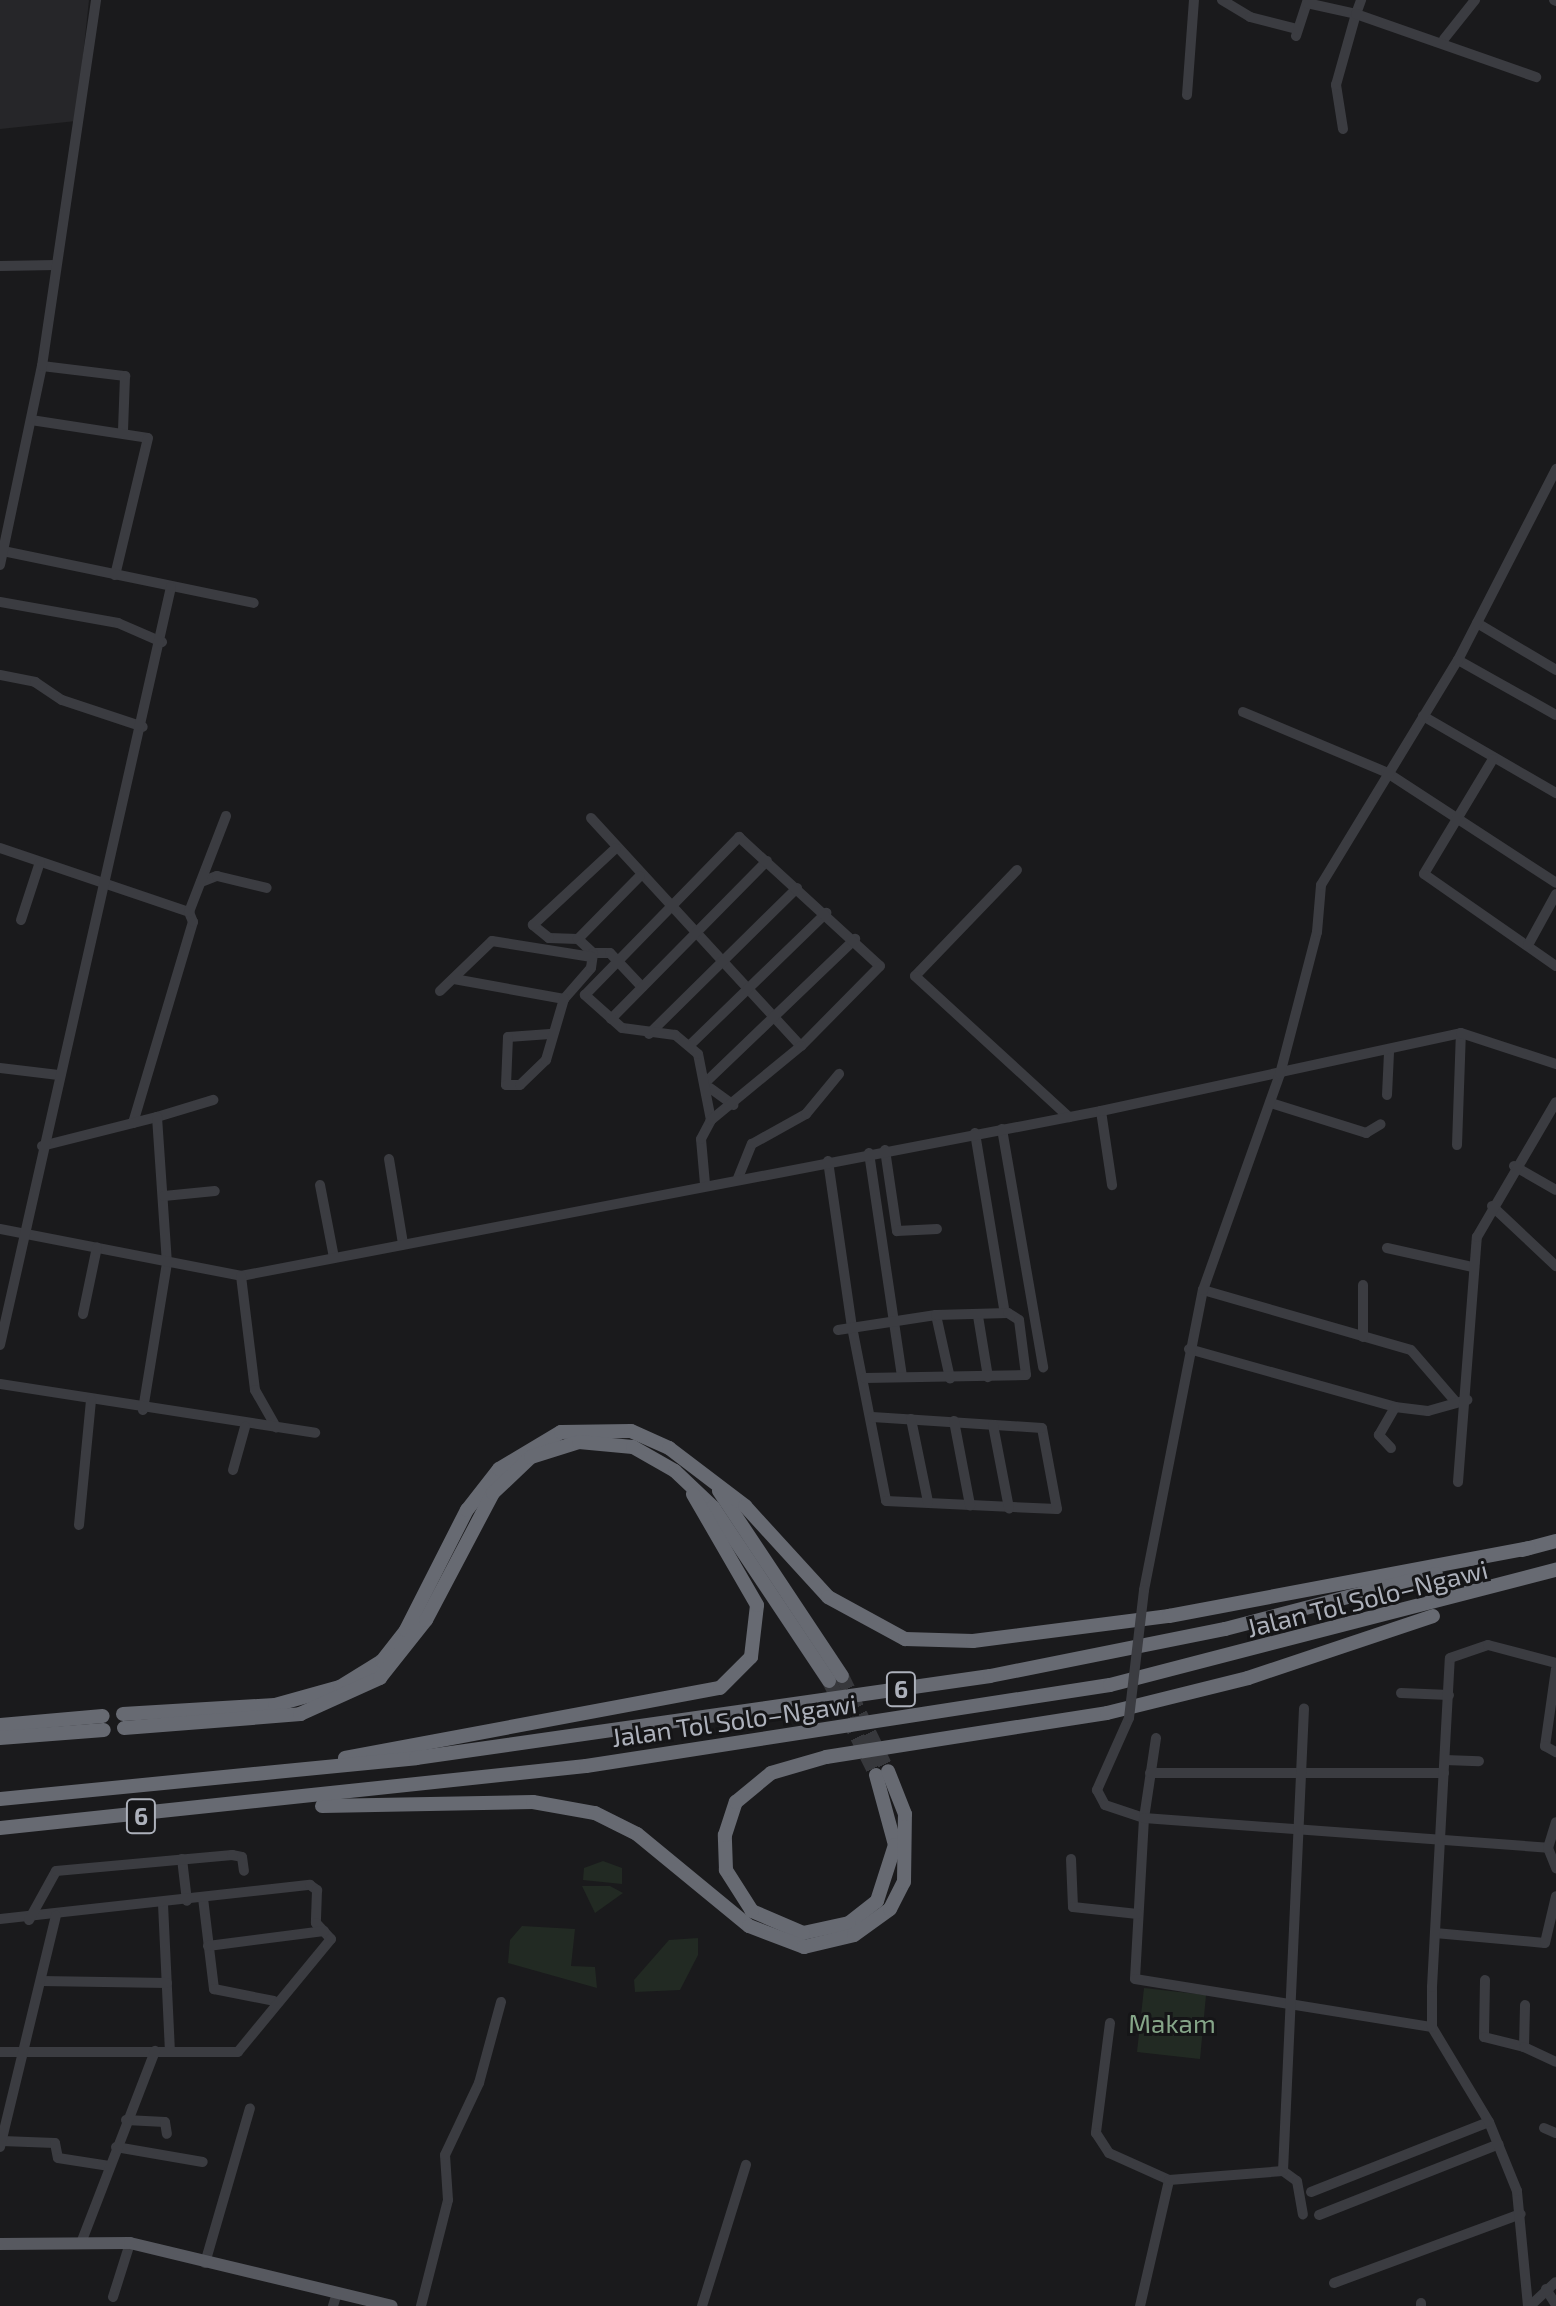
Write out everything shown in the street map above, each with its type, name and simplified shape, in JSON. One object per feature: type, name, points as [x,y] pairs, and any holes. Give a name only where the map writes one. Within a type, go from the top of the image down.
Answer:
[{"type":"highway","points":[[709,1478],[835,1679],[713,1507],[686,1482],[633,1447],[602,1442],[531,1457],[474,1518],[426,1620],[380,1678],[300,1714],[123,1721],[275,1705],[340,1687],[382,1661],[406,1630],[467,1510],[499,1469],[541,1439],[631,1431],[709,1478],[856,1618],[905,1639],[935,1642],[1169,1616],[1529,1548]]},
{"type":"highway","points":[[263,1774],[720,1688],[751,1657],[757,1605],[686,1482]]},
{"type":"highway","name":"Jalan Tol Solo–Ngawi","points":[[0,1799],[263,1774],[587,1737],[1106,1656],[1556,1541]]},
{"type":"highway","name":"Jalan Tol Solo–Ngawi","points":[[0,1828],[281,1804],[586,1766],[1110,1685],[1482,1595],[1556,1570]]},
{"type":"highway","points":[[281,1804],[533,1802],[595,1813],[637,1834],[749,1926],[804,1947],[854,1935],[890,1909],[904,1882],[905,1814],[882,1773],[895,1845],[877,1901],[849,1923],[803,1933],[752,1911],[726,1870],[725,1835],[736,1802],[771,1773],[1121,1710],[1248,1678],[1482,1595]]},
{"type":"highway","points":[[0,1725],[104,1723],[0,1738]]},
{"type":"main road","points":[[0,2244],[130,2243],[335,2300],[361,2299],[392,2306]]},
{"type":"street","points":[[0,565],[42,366],[96,0]]},
{"type":"street","points":[[1187,95],[1194,0]]},
{"type":"street","points":[[1222,0],[1250,17],[1297,32],[1307,3],[1356,14],[1444,39],[1536,77]]},
{"type":"street","points":[[1343,129],[1336,85],[1361,0]]},
{"type":"street","points":[[1444,39],[1475,0]]},
{"type":"street","points":[[0,266],[56,265]]},
{"type":"street","points":[[42,366],[125,376],[123,430]]},
{"type":"street","points":[[31,420],[123,430],[148,438],[115,575]]},
{"type":"street","points":[[1548,1848],[1440,1837],[1303,1831],[1144,1818],[1105,1805],[1097,1790],[1129,1718],[1144,1590],[1203,1290],[1280,1074],[1317,932],[1321,885],[1386,772],[1458,660],[1556,469]]},
{"type":"street","points":[[3,551],[254,603]]},
{"type":"street","points":[[0,1345],[4,1304],[24,1234],[42,1146],[143,727],[171,587]]},
{"type":"street","points":[[0,602],[118,623],[162,642]]},
{"type":"street","points":[[1477,623],[1556,670]]},
{"type":"street","points":[[1458,660],[1556,715]]},
{"type":"street","points":[[0,675],[143,727]]},
{"type":"street","points":[[1243,712],[1386,772],[1556,883]]},
{"type":"street","points":[[1423,716],[1556,793]]},
{"type":"street","points":[[1493,759],[1424,874],[1556,966]]},
{"type":"street","points":[[133,1123],[193,922],[189,912],[226,816]]},
{"type":"street","points":[[591,818],[667,906],[750,989],[801,1046]]},
{"type":"street","points":[[705,1184],[700,1148],[711,1120],[709,1084],[690,1045],[611,1019],[585,995],[615,960],[736,837],[826,913],[880,966],[801,1046],[711,1120]]},
{"type":"street","points":[[0,848],[105,887],[189,912]]},
{"type":"street","points":[[593,955],[578,939],[549,938],[533,925],[616,848]]},
{"type":"street","points":[[611,1019],[767,861]]},
{"type":"street","points":[[21,920],[40,862]]},
{"type":"street","points":[[1017,870],[915,976],[1069,1117]]},
{"type":"street","points":[[201,882],[217,876],[267,888]]},
{"type":"street","points":[[578,939],[640,876]]},
{"type":"street","points":[[649,1034],[797,888]]},
{"type":"street","points":[[1528,945],[1556,894]]},
{"type":"street","points":[[690,1045],[826,913]]},
{"type":"street","points":[[709,1084],[855,939]]},
{"type":"street","points":[[440,991],[492,941],[615,960],[642,987]]},
{"type":"street","points":[[550,1034],[508,1037],[506,1085],[520,1085],[541,1068],[564,999],[593,955]]},
{"type":"street","points":[[454,979],[564,999]]},
{"type":"street","points":[[1457,1145],[1461,1033]]},
{"type":"street","points":[[0,1229],[241,1276],[705,1184],[1101,1111],[1389,1052],[1461,1033],[1556,1064]]},
{"type":"street","points":[[1387,1095],[1389,1052]]},
{"type":"street","points":[[0,1068],[59,1075]]},
{"type":"street","points":[[738,1178],[752,1144],[806,1114],[839,1074]]},
{"type":"street","points":[[709,1084],[733,1105]]},
{"type":"street","points":[[42,1146],[213,1100]]},
{"type":"street","points":[[1458,1482],[1472,1267],[1492,1206],[1556,1102]]},
{"type":"street","points":[[1271,1103],[1366,1133],[1381,1124]]},
{"type":"street","points":[[1101,1111],[1112,1185]]},
{"type":"street","points":[[143,1410],[167,1263],[157,1117]]},
{"type":"street","points":[[1002,1129],[1043,1367]]},
{"type":"street","points":[[975,1133],[1004,1308]]},
{"type":"street","points":[[885,1150],[897,1231],[937,1229]]},
{"type":"street","points":[[869,1153],[902,1377]]},
{"type":"street","points":[[389,1159],[403,1244]]},
{"type":"street","points":[[828,1161],[852,1327],[865,1378],[886,1501],[1057,1509],[1043,1430],[872,1417]]},
{"type":"street","points":[[1514,1166],[1556,1190]]},
{"type":"street","points":[[320,1185],[334,1258]]},
{"type":"street","points":[[164,1196],[215,1191]]},
{"type":"street","points":[[1492,1206],[1556,1266]]},
{"type":"street","points":[[83,1314],[97,1247]]},
{"type":"street","points":[[1387,1248],[1472,1267]]},
{"type":"street","points":[[241,1276],[255,1390],[276,1427]]},
{"type":"street","points":[[1363,1285],[1363,1337]]},
{"type":"street","points":[[1203,1290],[1423,1356],[1461,1400]]},
{"type":"street","points":[[936,1315],[950,1378]]},
{"type":"street","points":[[838,1330],[936,1315],[1016,1316],[1026,1358],[1026,1375],[865,1378]]},
{"type":"street","points":[[978,1316],[988,1377]]},
{"type":"street","points":[[1189,1349],[1395,1407],[1428,1411],[1461,1400]]},
{"type":"street","points":[[0,1384],[245,1427],[276,1427],[315,1433]]},
{"type":"street","points":[[79,1525],[91,1400]]},
{"type":"street","points":[[1391,1448],[1379,1435],[1395,1407]]},
{"type":"street","points":[[911,1419],[928,1502]]},
{"type":"street","points":[[954,1421],[970,1505]]},
{"type":"street","points":[[993,1425],[1009,1508]]},
{"type":"street","points":[[233,1470],[245,1427]]},
{"type":"street","points":[[1529,2306],[1521,2214],[1499,2144],[1432,2027],[1435,1933],[1451,1655],[1475,1646],[1556,1663]]},
{"type":"street","points":[[1556,1669],[1545,1746],[1556,1752]]},
{"type":"street","points":[[1401,1693],[1449,1695]]},
{"type":"street","points":[[1283,2171],[1303,1831],[1304,1708]]},
{"type":"street","points":[[1156,1738],[1144,1818],[1135,1979],[1292,2000],[1432,2027]]},
{"type":"street","points":[[1445,1760],[1479,1761]]},
{"type":"street","points":[[1150,1773],[1303,1770],[1444,1773]]},
{"type":"street","points":[[1556,1822],[1548,1848],[1556,1868]]},
{"type":"street","points":[[29,1920],[51,1872],[238,1855],[244,1871]]},
{"type":"street","points":[[182,1859],[187,1901]]},
{"type":"street","points":[[1071,1859],[1073,1907],[1138,1914]]},
{"type":"street","points":[[0,1919],[29,1920],[313,1885],[314,1915],[324,1931],[328,1947],[274,2001],[241,2051],[0,2052]]},
{"type":"street","points":[[1435,1933],[1545,1943],[1556,1896]]},
{"type":"street","points":[[203,1898],[217,1992],[274,2001]]},
{"type":"street","points":[[163,1904],[170,2051]]},
{"type":"street","points":[[56,1916],[1,2144],[54,2143],[58,2158],[109,2166]]},
{"type":"street","points":[[208,1946],[324,1931]]},
{"type":"street","points":[[1485,1980],[1482,2035],[1524,2047],[1556,2062]]},
{"type":"street","points":[[41,1981],[167,1983]]},
{"type":"street","points":[[421,2306],[448,2200],[445,2155],[486,2055],[487,2042],[501,2002]]},
{"type":"street","points":[[1524,2047],[1525,2005]]},
{"type":"street","points":[[1110,2023],[1096,2133],[1109,2153],[1169,2180],[1283,2171],[1297,2181],[1303,2214]]},
{"type":"street","points":[[81,2243],[155,2051]]},
{"type":"street","points":[[205,2263],[250,2108]]},
{"type":"street","points":[[126,2120],[165,2122],[167,2134]]},
{"type":"street","points":[[1311,2192],[1489,2122]]},
{"type":"street","points":[[1544,2128],[1556,2133]]},
{"type":"street","points":[[1319,2215],[1499,2144]]},
{"type":"street","points":[[116,2147],[203,2162]]},
{"type":"street","points":[[702,2306],[746,2165]]},
{"type":"street","points":[[1140,2306],[1169,2180]]},
{"type":"street","points":[[1334,2283],[1521,2214]]},
{"type":"street","points":[[113,2297],[130,2243]]},
{"type":"street","points":[[1529,2306],[1551,2286],[1556,2305]]},
{"type":"shaded area","points":[[0,0],[89,0],[76,121],[0,129]]},
{"type":"green space","points":[[603,1861],[622,1868],[622,1884],[583,1880],[584,1868]]},
{"type":"green space","points":[[582,1886],[610,1886],[623,1893],[595,1913]]},
{"type":"green space","points":[[522,1926],[575,1929],[571,1966],[595,1967],[597,1988],[508,1963],[510,1940]]},
{"type":"green space","points":[[698,1938],[698,1955],[680,1990],[635,1992],[634,1980],[669,1940]]},
{"type":"green space","name":"Makam","points":[[1144,1988],[1206,1995],[1200,2059],[1137,2052]]},
{"type":"tunnel","points":[[842,1676],[888,1771]]},
{"type":"tunnel","points":[[829,1681],[876,1775]]}]
